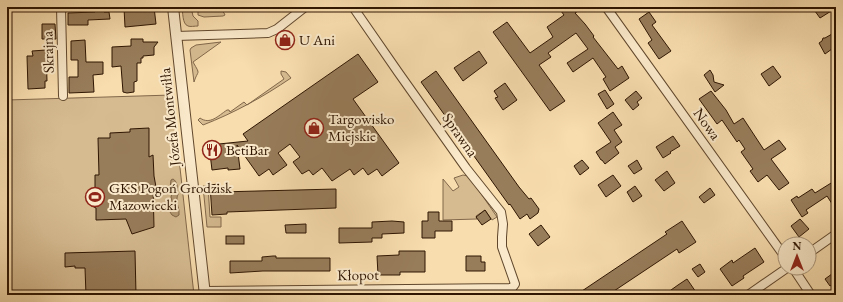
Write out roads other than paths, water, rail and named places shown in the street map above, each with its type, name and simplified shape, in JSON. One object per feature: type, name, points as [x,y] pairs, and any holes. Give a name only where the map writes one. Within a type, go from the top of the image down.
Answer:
[{"type":"street","name":"Skrajna","points":[[61,7],[63,96]]},
{"type":"street","name":"Józefa Montwiłła","points":[[173,7],[205,293]]},
{"type":"street","points":[[176,36],[268,33],[277,29],[306,7]]},
{"type":"street","name":"Sprawna","points":[[353,7],[466,168],[501,212],[502,247],[515,284],[512,288]]},
{"type":"street","name":"Nowa","points":[[606,7],[777,246]]},
{"type":"street","points":[[817,247],[836,234]]},
{"type":"street","points":[[748,295],[777,275]]},
{"type":"street","points":[[798,276],[811,295]]},
{"type":"street","name":"Kłopot","points":[[205,293],[512,288]]},
{"type":"place","name":"U Ani","points":[[285,40]]},
{"type":"place","name":"Targowisko Miejskie","points":[[314,128]]},
{"type":"place","name":"BetiBar","points":[[212,150]]},
{"type":"place","name":"GKS Pogoń Grodzisk Mazowiecki","points":[[95,197]]}]
